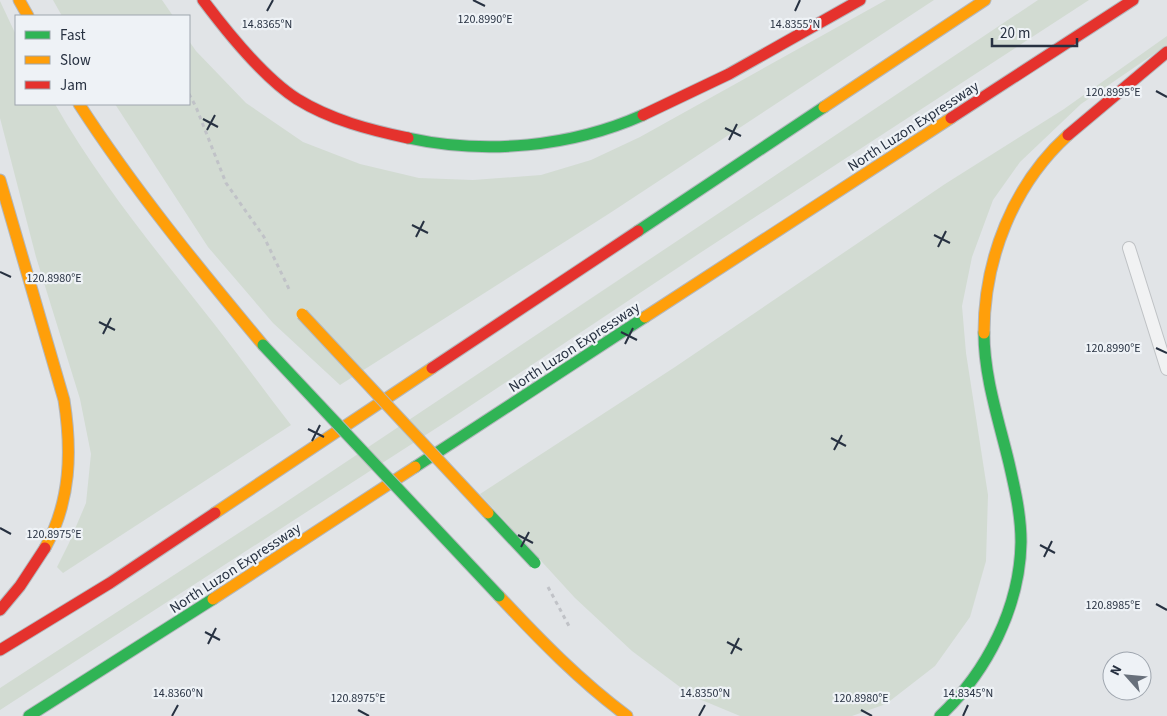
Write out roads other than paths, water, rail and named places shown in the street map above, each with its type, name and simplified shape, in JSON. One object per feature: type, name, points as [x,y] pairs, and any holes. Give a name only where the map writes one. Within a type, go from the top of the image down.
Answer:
[{"type":"highway","points":[[19,0],[27,15]]},
{"type":"highway","points":[[203,0],[248,56],[301,102],[327,115],[402,138],[433,144],[507,146],[548,142],[608,129],[663,106],[734,72],[860,0]]},
{"type":"highway","points":[[0,650],[110,583],[985,0]]},
{"type":"highway","name":"North Luzon Expressway","points":[[29,716],[150,640],[1133,0]]},
{"type":"highway","points":[[940,716],[954,703],[974,678],[992,650],[1015,587],[1020,558],[1020,526],[1014,484],[988,373],[984,337],[985,312],[991,274],[1000,239],[1023,188],[1046,157],[1071,131],[1167,52]]},
{"type":"highway","points":[[80,105],[142,197],[192,262],[263,345],[541,641],[608,703],[627,716]]},
{"type":"highway","points":[[0,180],[64,400],[70,428],[71,449],[70,476],[66,496],[50,542],[38,563],[0,610]]},
{"type":"highway","points":[[302,314],[535,563]]},
{"type":"lane","points":[[1129,248],[1167,369]]}]
